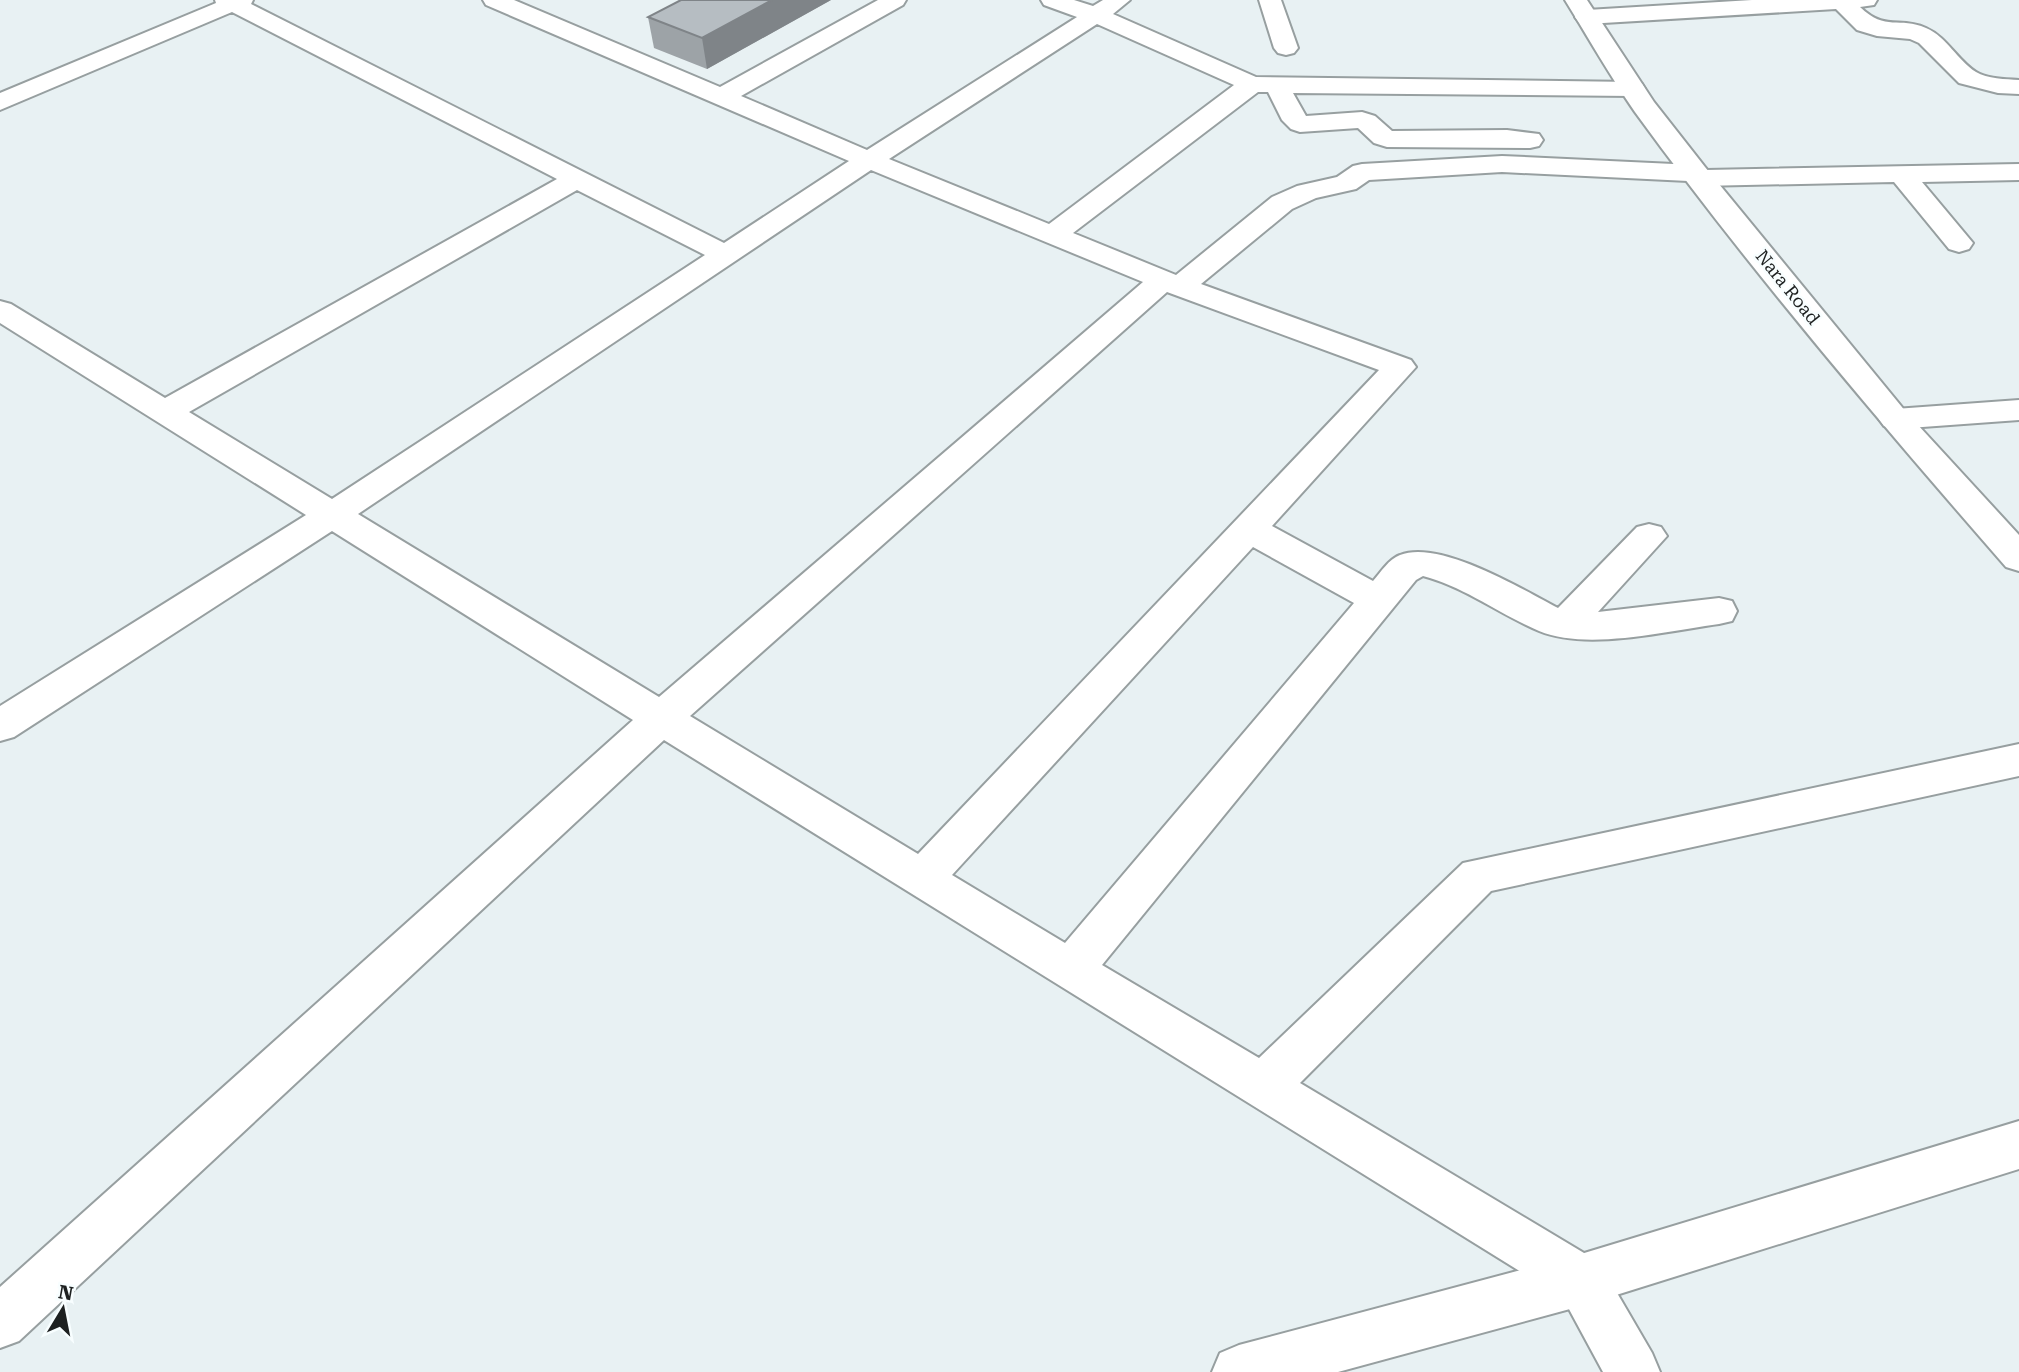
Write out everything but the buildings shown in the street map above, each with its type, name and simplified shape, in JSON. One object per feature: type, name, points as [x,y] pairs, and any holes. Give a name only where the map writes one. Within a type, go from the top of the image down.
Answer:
[{"type":"street","points":[[494,0],[1052,235],[1171,283],[1400,367],[922,879]]},
{"type":"street","points":[[721,97],[895,0]]},
{"type":"street","points":[[1052,0],[1107,8],[1265,85],[1300,124],[1362,120],[1371,123],[1380,137],[1387,139],[1507,138],[1692,169]]},
{"type":"street","points":[[1270,0],[1286,48]]},
{"type":"street","points":[[1582,9],[1866,0]]},
{"type":"street","points":[[0,102],[234,1],[726,255]]},
{"type":"street","points":[[1842,2],[1865,25],[1877,29],[1904,30],[1927,38],[1968,78],[1998,86],[2019,87]]},
{"type":"street","points":[[6,714],[332,515],[869,160],[1107,8]]},
{"type":"street","name":"Nara Road","points":[[1582,9],[1633,89],[1692,169],[1895,419],[2019,558]]},
{"type":"street","points":[[1052,235],[1265,85],[1633,89]]},
{"type":"street","points":[[0,1322],[662,718],[1171,283],[1282,203],[1307,192],[1346,183],[1362,172],[1502,164],[1901,174],[2019,172]]},
{"type":"street","points":[[1901,174],[1959,243]]},
{"type":"street","points":[[164,412],[577,179]]},
{"type":"street","points":[[0,310],[922,879],[1581,1280],[1633,1372]]},
{"type":"street","points":[[1895,419],[2019,410]]},
{"type":"street","points":[[1249,529],[1378,600]]},
{"type":"street","points":[[1565,624],[1649,536]]},
{"type":"street","points":[[1072,969],[1378,600],[1411,564],[1421,562],[1444,568],[1552,621],[1565,624],[1587,627],[1719,611]]},
{"type":"street","points":[[1263,1087],[1478,876],[2019,760]]},
{"type":"street","points":[[1239,1372],[1581,1280],[2019,1145]]}]
